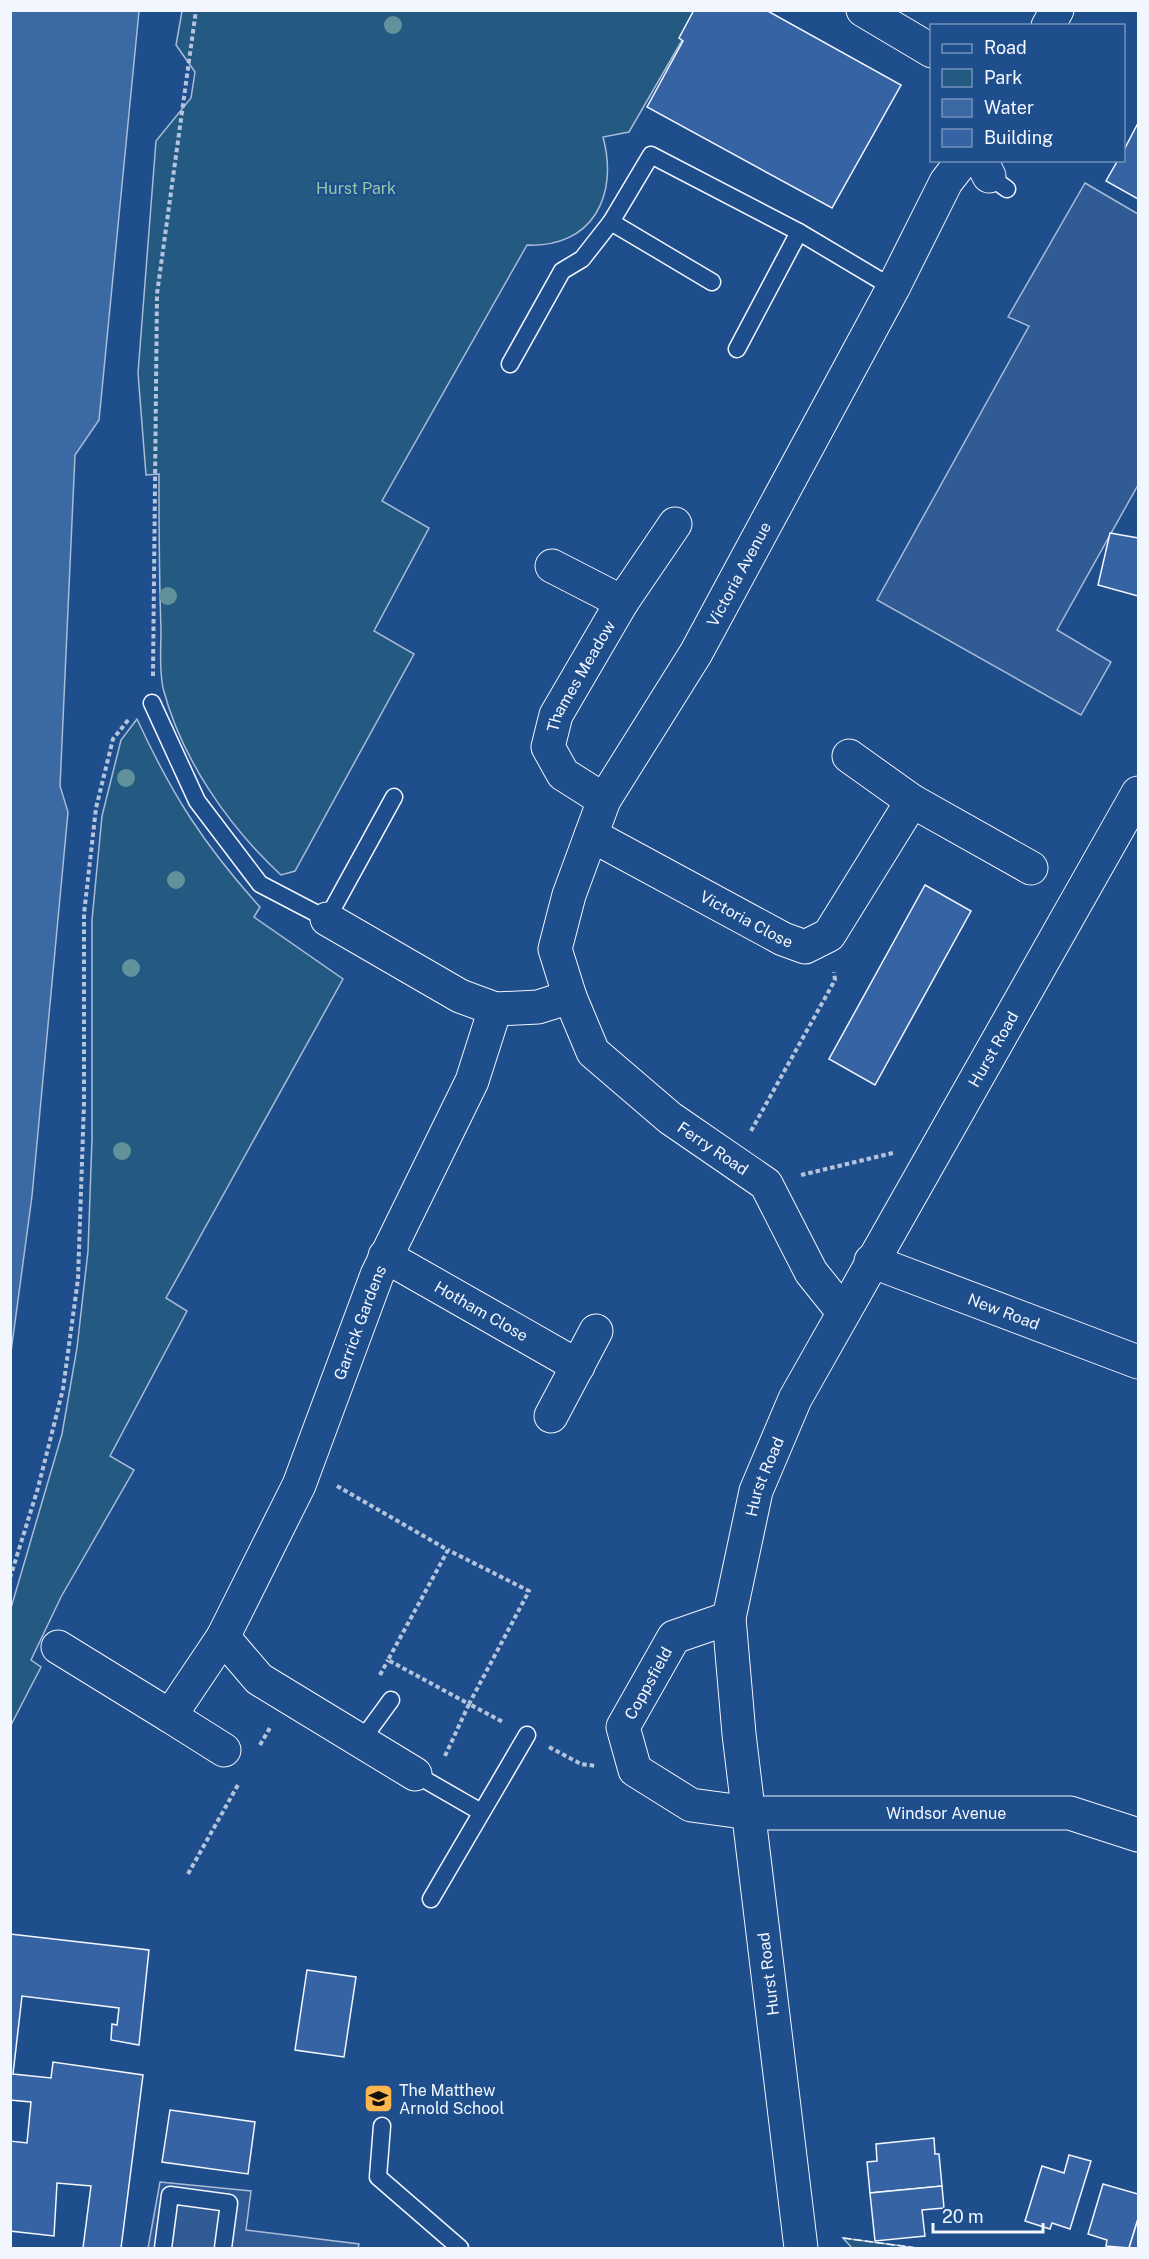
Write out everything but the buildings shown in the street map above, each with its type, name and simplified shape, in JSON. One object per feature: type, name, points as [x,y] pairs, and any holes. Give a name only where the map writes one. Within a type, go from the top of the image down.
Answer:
[{"type":"street","points":[[863,10],[930,50]]},
{"type":"street","points":[[1049,24],[1057,10]]},
{"type":"street","name":"Victoria Avenue","points":[[570,996],[555,949],[568,895],[604,800],[696,653],[893,288],[946,182],[985,172]]},
{"type":"street","name":"Thames Meadow","points":[[604,800],[563,774],[548,747],[556,715],[622,602],[675,524]]},
{"type":"street","name":"Thames Meadow","points":[[552,566],[622,602]]},
{"type":"street","points":[[849,756],[912,801],[1031,868]]},
{"type":"street","name":"Hurst Road","points":[[801,2248],[729,1618],[756,1491],[795,1399],[1138,793]]},
{"type":"street","points":[[830,935],[912,801]]},
{"type":"street","name":"Victoria Close","points":[[591,835],[783,939],[805,947],[830,935]]},
{"type":"street","points":[[327,919],[460,996],[495,1009],[538,1007],[570,996]]},
{"type":"street","name":"Ferry Road","points":[[570,996],[593,1052],[670,1118],[766,1184],[811,1272],[843,1312]]},
{"type":"street","name":"Garrick Gardens","points":[[170,1716],[223,1637],[299,1485],[385,1256],[472,1081],[495,1009]]},
{"type":"street","name":"Hotham Close","points":[[385,1256],[578,1366]]},
{"type":"street","name":"New Road","points":[[872,1261],[1138,1362]]},
{"type":"street","points":[[551,1416],[596,1331]]},
{"type":"street","name":"Coppsfield","points":[[729,1618],[674,1637],[623,1727],[635,1770],[691,1805],[750,1813]]},
{"type":"street","points":[[223,1637],[259,1679],[415,1774]]},
{"type":"street","points":[[58,1647],[224,1750]]},
{"type":"street","name":"Windsor Avenue","points":[[750,1813],[1070,1813],[1138,1835]]},
{"type":"lane","points":[[510,364],[562,271],[582,259],[611,222],[651,155],[799,232],[893,288]]},
{"type":"lane","points":[[611,222],[712,282]]},
{"type":"lane","points":[[737,349],[799,232]]},
{"type":"lane","points":[[152,703],[197,801],[260,884],[327,919],[394,797]]},
{"type":"lane","points":[[361,1741],[391,1700]]},
{"type":"lane","points":[[430,1899],[527,1735]]},
{"type":"lane","points":[[415,1774],[481,1812]]},
{"type":"lane","points":[[382,2126],[378,2177],[460,2248]]},
{"type":"lane","points":[[163,2248],[170,2195],[229,2203],[223,2248]]},
{"type":"path","points":[[10,1578],[38,1488],[63,1389],[78,1279],[84,1102],[84,914],[96,808],[113,739],[130,717],[152,703],[157,294],[196,10]]},
{"type":"path","points":[[734,1161],[836,980],[830,935]]},
{"type":"path","points":[[766,1184],[892,1153],[933,1154]]},
{"type":"path","points":[[305,1468],[448,1550],[529,1591],[469,1704],[388,1660],[448,1550]]},
{"type":"green space","name":"Hurst Park","points":[[182,11],[699,11],[629,132],[603,137],[607,159],[607,179],[603,198],[595,214],[584,228],[569,238],[550,244],[527,245],[382,501],[429,528],[374,631],[414,654],[295,871],[281,875],[261,856],[225,813],[194,765],[171,714],[162,681],[159,474],[146,475],[138,373],[156,141],[191,98],[195,72],[176,45]]},
{"type":"green space","points":[[137,719],[163,772],[191,818],[222,862],[260,907],[254,917],[343,979],[166,1298],[187,1311],[110,1456],[134,1470],[61,1597],[31,1660],[41,1667],[11,1725],[11,1608],[62,1434],[77,1348],[88,1251],[92,1139],[92,920],[102,816],[121,740]]},
{"type":"green space","points":[[843,2238],[917,2248],[852,2248]]},
{"type":"shaded area","points":[[1085,183],[1138,214],[1138,485],[1057,630],[1111,662],[1081,715],[877,600],[1029,326],[1008,317]]},
{"type":"shaded area","points":[[160,2182],[251,2191],[246,2230],[359,2244],[358,2248],[148,2248]]},
{"type":"water","points":[[11,10],[139,11],[99,420],[75,455],[60,786],[68,812],[32,1196],[11,1352]]},
{"type":"fence","points":[[843,2238],[917,2248]]},
{"type":"place","name":"The Matthew Arnold School","points":[[378,2099]]}]
